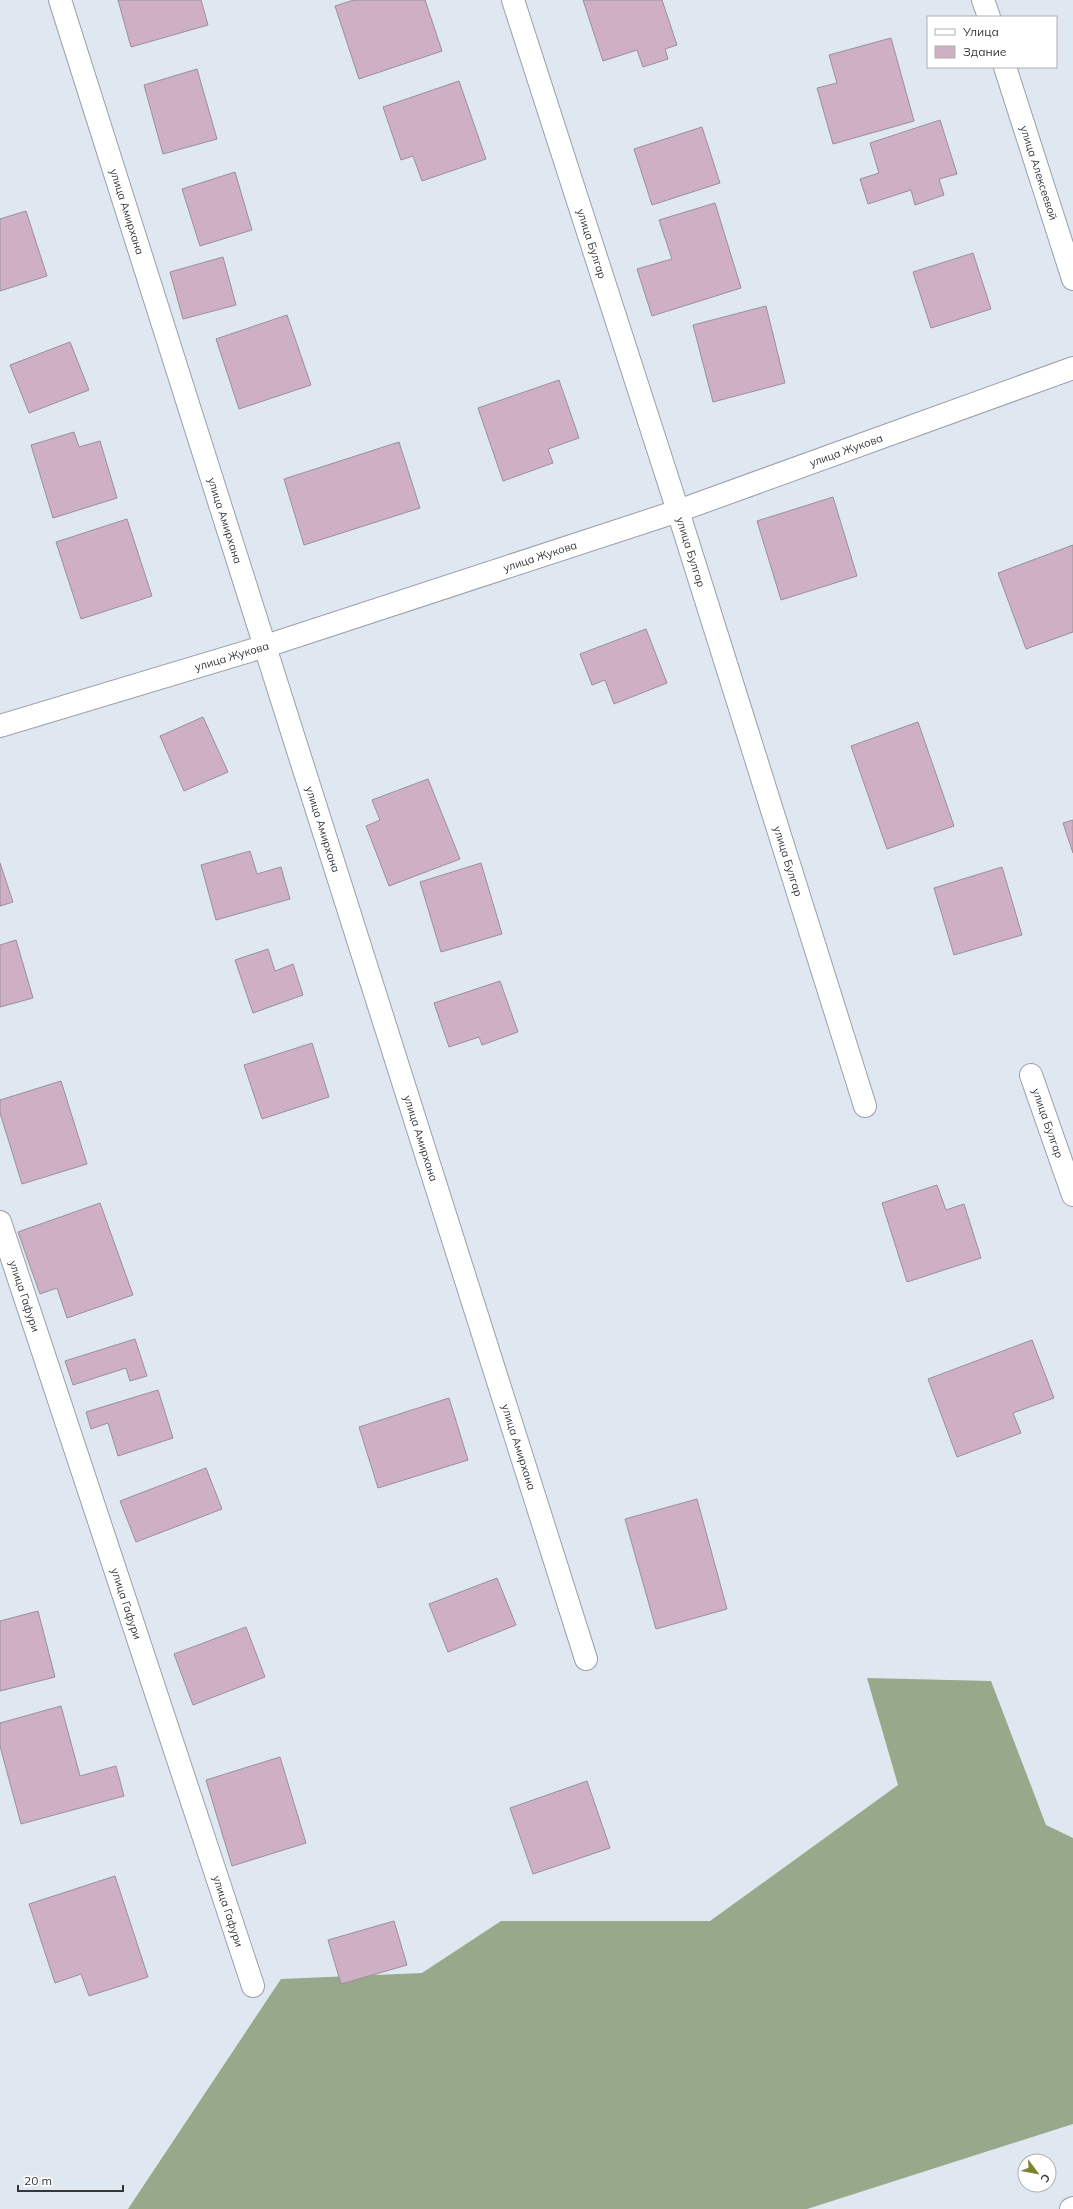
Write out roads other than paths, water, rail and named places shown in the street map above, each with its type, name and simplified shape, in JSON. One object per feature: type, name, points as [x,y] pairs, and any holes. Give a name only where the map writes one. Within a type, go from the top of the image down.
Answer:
[{"type":"street","name":"улица Амирхана","points":[[60,0],[586,1659]]},
{"type":"street","name":"улица Булгар","points":[[513,0],[678,511],[865,1106]]},
{"type":"street","points":[[983,0],[989,16]]},
{"type":"street","name":"улица Алексеевой","points":[[1005,68],[1073,279]]},
{"type":"street","name":"улица Жукова","points":[[0,726],[266,646],[678,511],[1073,368]]},
{"type":"street","name":"улица Булгар","points":[[1031,1074],[1073,1195]]},
{"type":"street","name":"улица Гафури","points":[[0,1222],[253,1986]]}]
